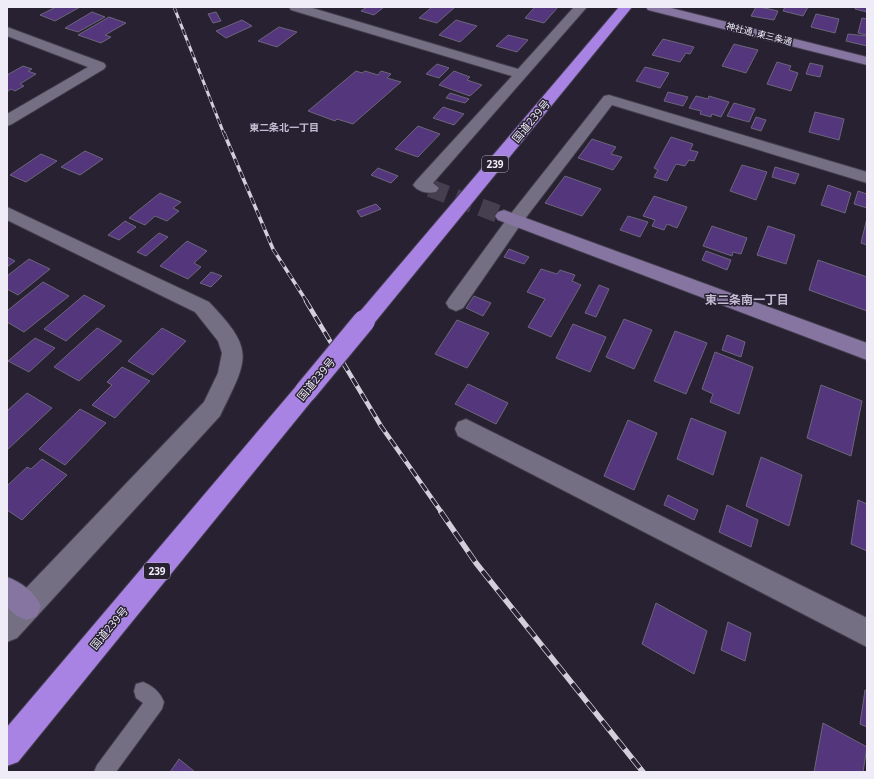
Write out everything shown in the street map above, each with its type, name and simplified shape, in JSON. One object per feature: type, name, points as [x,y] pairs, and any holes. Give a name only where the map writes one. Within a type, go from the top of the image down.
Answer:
[{"type":"highway","name":"国道239号","points":[[7,751],[626,7]]},
{"type":"street","points":[[294,7],[521,74]]},
{"type":"street","points":[[430,188],[422,184],[581,7]]},
{"type":"street","name":"神社通, 東三条通","points":[[652,7],[867,61]]},
{"type":"street","points":[[7,30],[99,66],[7,121]]},
{"type":"street","points":[[456,303],[509,218],[609,99],[867,178]]},
{"type":"street","points":[[7,212],[202,306],[225,333],[233,353],[229,374],[212,409],[24,604],[7,628]]},
{"type":"street","points":[[509,218],[867,352]]},
{"type":"street","points":[[466,429],[867,633]]},
{"type":"lane","points":[[104,772],[155,702],[143,692]]},
{"type":"building","points":[[56,7],[80,7],[55,21],[40,15]]},
{"type":"building","points":[[367,7],[384,7],[374,15],[361,11]]},
{"type":"building","points":[[432,7],[454,8],[437,23],[419,18]]},
{"type":"building","points":[[535,7],[558,7],[544,23],[525,18]]},
{"type":"building","points":[[756,7],[778,11],[774,20],[751,16]]},
{"type":"building","points":[[785,7],[808,7],[803,16],[783,11]]},
{"type":"building","points":[[856,7],[867,7],[867,12],[855,9]]},
{"type":"building","points":[[92,12],[105,17],[78,32],[65,28]]},
{"type":"building","points":[[216,12],[221,21],[213,23],[208,14]]},
{"type":"building","points":[[816,14],[839,19],[835,33],[811,27]]},
{"type":"building","points":[[109,17],[126,23],[105,35],[111,37],[101,43],[78,35]]},
{"type":"building","points":[[862,18],[867,19],[867,35],[858,33]]},
{"type":"building","points":[[242,20],[252,26],[226,38],[216,31]]},
{"type":"building","points":[[456,20],[477,26],[460,42],[439,35]]},
{"type":"building","points":[[279,27],[297,32],[277,47],[258,41]]},
{"type":"building","points":[[848,34],[867,36],[867,46],[846,41]]},
{"type":"building","points":[[508,35],[528,40],[517,52],[496,46]]},
{"type":"building","points":[[663,39],[694,47],[690,54],[686,53],[680,62],[652,55]]},
{"type":"building","points":[[734,44],[758,50],[746,73],[722,66]]},
{"type":"building","points":[[777,62],[791,66],[789,70],[798,73],[791,91],[767,84]]},
{"type":"building","points":[[810,63],[823,66],[820,77],[806,74]]},
{"type":"building","points":[[437,64],[449,68],[439,78],[426,74]]},
{"type":"building","points":[[23,66],[32,69],[28,71],[36,74],[20,84],[24,86],[15,91],[11,89],[7,92],[7,75]]},
{"type":"building","points":[[645,67],[669,73],[660,88],[636,81]]},
{"type":"building","points":[[356,71],[362,73],[365,71],[378,75],[381,71],[391,74],[387,78],[401,82],[353,124],[337,119],[335,121],[308,111]]},
{"type":"building","points":[[454,71],[470,77],[467,80],[482,85],[470,96],[439,85]]},
{"type":"building","points":[[668,92],[688,97],[683,106],[664,101]]},
{"type":"building","points":[[450,93],[469,99],[465,103],[446,98]]},
{"type":"building","points":[[696,96],[708,99],[709,96],[729,102],[721,117],[712,114],[711,117],[700,114],[701,111],[689,108]]},
{"type":"building","points":[[734,103],[755,109],[749,122],[727,116]]},
{"type":"building","points":[[443,107],[464,114],[454,125],[433,118]]},
{"type":"building","points":[[815,112],[844,119],[839,140],[809,132]]},
{"type":"building","points":[[756,117],[766,120],[761,131],[751,128]]},
{"type":"building","points":[[418,126],[440,134],[418,157],[395,149]]},
{"type":"building","points":[[671,137],[693,144],[690,150],[698,152],[694,161],[689,160],[685,166],[676,164],[667,181],[654,177],[658,170],[654,168]]},
{"type":"building","points":[[592,139],[616,147],[611,154],[622,157],[613,170],[578,158]]},
{"type":"building","points":[[85,151],[103,159],[80,175],[61,167]]},
{"type":"building","points":[[41,154],[57,161],[26,182],[10,175]]},
{"type":"building","points":[[742,165],[767,172],[756,200],[730,191]]},
{"type":"building","points":[[775,167],[799,174],[795,184],[772,177]]},
{"type":"building","points":[[378,168],[398,176],[391,183],[371,175]]},
{"type":"building","points":[[565,176],[601,189],[582,216],[545,203]]},
{"type":"building","points":[[828,185],[851,193],[845,213],[821,205]]},
{"type":"building","points":[[858,191],[867,194],[867,208],[854,204]]},
{"type":"building","points":[[160,193],[181,202],[173,208],[179,211],[167,221],[155,216],[145,225],[129,218]]},
{"type":"building","points":[[654,196],[687,207],[677,228],[667,224],[664,230],[652,226],[655,220],[643,216]]},
{"type":"building","points":[[376,204],[381,209],[361,217],[357,211]]},
{"type":"building","points":[[628,216],[648,222],[640,237],[620,230]]},
{"type":"building","points":[[867,218],[867,245],[861,243]]},
{"type":"building","points":[[125,221],[136,227],[119,240],[108,235]]},
{"type":"building","points":[[712,226],[747,238],[741,254],[733,252],[732,256],[703,246]]},
{"type":"building","points":[[768,226],[795,235],[786,264],[757,255]]},
{"type":"building","points":[[159,233],[168,237],[146,256],[137,252]]},
{"type":"building","points":[[187,241],[207,251],[194,263],[201,267],[188,279],[160,266]]},
{"type":"building","points":[[509,249],[529,257],[524,264],[504,257]]},
{"type":"building","points":[[706,251],[731,260],[727,270],[702,260]]},
{"type":"building","points":[[7,257],[15,261],[7,267]]},
{"type":"building","points":[[29,259],[50,269],[18,295],[7,289],[7,276]]},
{"type":"building","points":[[818,260],[867,277],[867,311],[809,290]]},
{"type":"building","points":[[541,269],[557,274],[560,270],[575,275],[572,281],[581,285],[551,337],[528,327],[545,299],[527,292]]},
{"type":"building","points":[[211,272],[222,276],[211,287],[200,283]]},
{"type":"building","points":[[43,282],[69,296],[24,332],[7,322],[7,311]]},
{"type":"building","points":[[599,285],[609,289],[596,317],[585,313]]},
{"type":"building","points":[[84,295],[105,306],[66,341],[44,329]]},
{"type":"building","points":[[474,296],[491,303],[483,316],[466,308]]},
{"type":"building","points":[[624,319],[652,330],[634,369],[606,357]]},
{"type":"building","points":[[457,320],[489,333],[467,368],[435,354]]},
{"type":"building","points":[[573,324],[606,337],[590,372],[556,358]]},
{"type":"building","points":[[97,328],[122,341],[79,381],[54,367]]},
{"type":"building","points":[[162,328],[186,341],[153,375],[128,361]]},
{"type":"building","points":[[675,331],[707,343],[686,394],[654,381]]},
{"type":"building","points":[[727,335],[745,342],[741,357],[722,350]]},
{"type":"building","points":[[35,338],[55,348],[29,372],[8,361]]},
{"type":"building","points":[[715,352],[753,367],[739,414],[710,402],[713,394],[702,389]]},
{"type":"building","points":[[122,367],[150,381],[115,418],[92,405],[112,385],[107,382]]},
{"type":"building","points":[[468,384],[508,403],[496,424],[455,404]]},
{"type":"building","points":[[821,385],[862,401],[851,456],[807,438]]},
{"type":"building","points":[[27,393],[52,408],[7,450],[7,411]]},
{"type":"building","points":[[80,409],[106,423],[65,465],[39,449]]},
{"type":"building","points":[[691,418],[726,432],[713,475],[677,459]]},
{"type":"building","points":[[628,420],[657,433],[634,490],[604,476]]},
{"type":"building","points":[[761,457],[802,475],[789,526],[746,506]]},
{"type":"building","points":[[42,459],[67,475],[22,520],[7,510],[7,486],[27,467],[31,469]]},
{"type":"building","points":[[668,495],[698,510],[694,520],[664,505]]},
{"type":"building","points":[[858,500],[867,504],[867,551],[851,544]]},
{"type":"building","points":[[727,505],[758,520],[751,547],[719,532]]},
{"type":"building","points":[[656,603],[707,631],[694,674],[642,644]]},
{"type":"building","points":[[728,622],[751,633],[745,661],[721,650]]},
{"type":"building","points":[[865,690],[867,691],[867,727],[860,724]]},
{"type":"building","points":[[823,723],[867,747],[863,772],[814,772]]},
{"type":"building","points":[[179,759],[195,772],[170,772]]},
{"type":"tunnel","points":[[430,188],[504,216]]},
{"type":"railway","points":[[174,7],[224,134]]},
{"type":"railway","points":[[224,133],[273,249],[307,302]]},
{"type":"railway","points":[[306,301],[381,426],[442,513]]},
{"type":"railway","points":[[441,512],[476,563],[643,772]]},
{"type":"district","name":"東二条北一丁目","points":[[284,127]]},
{"type":"district","name":"東二条南一丁目","points":[[747,300]]}]
